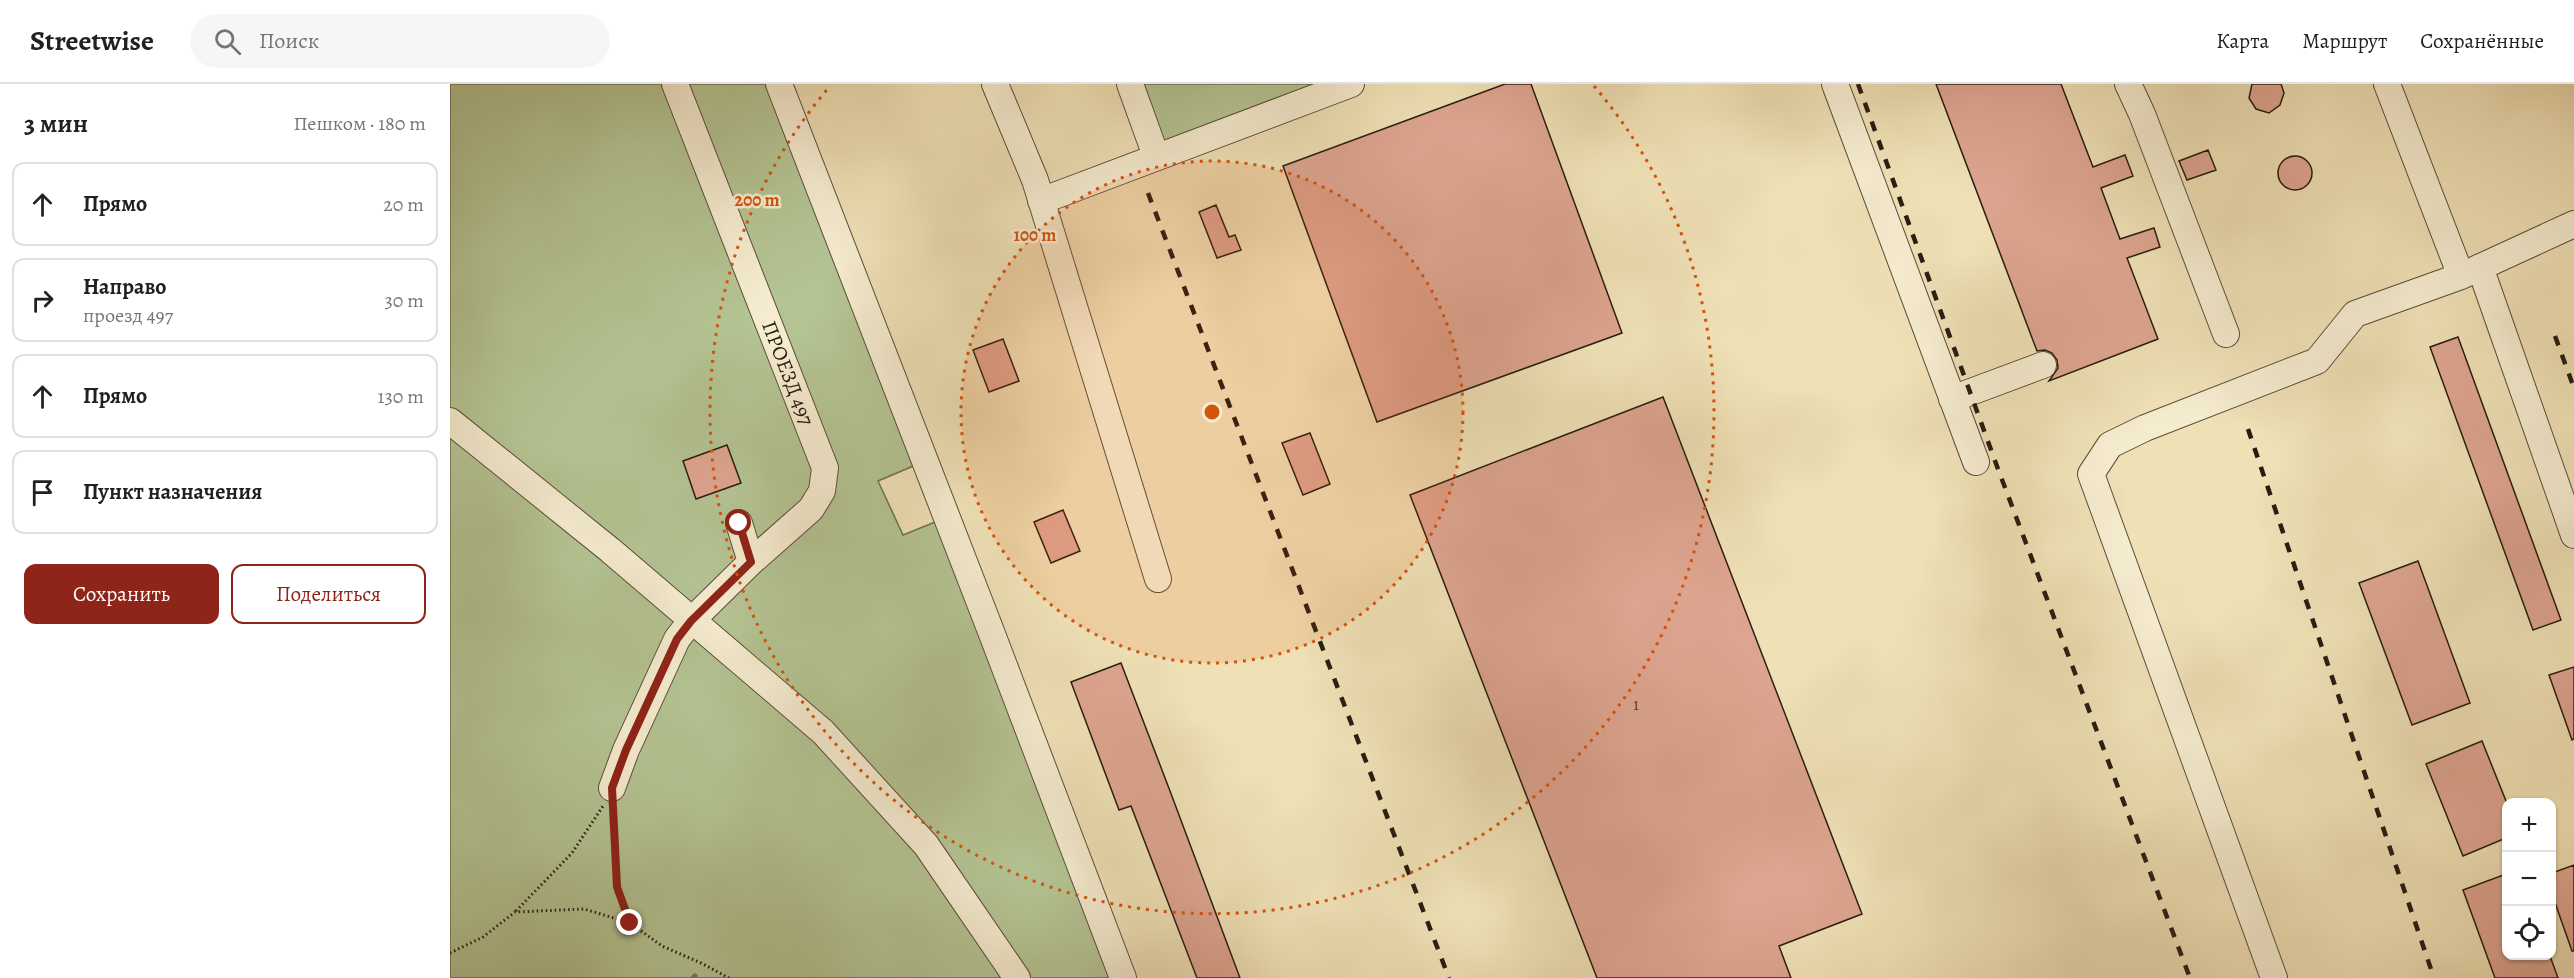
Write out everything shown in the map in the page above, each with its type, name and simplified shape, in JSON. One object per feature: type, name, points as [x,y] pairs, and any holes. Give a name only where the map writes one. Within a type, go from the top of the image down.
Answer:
[{"type":"lane","name":"ПРОЕЗД 497","points":[[612,788],[626,750],[677,639],[691,621],[751,562],[811,509],[822,491],[825,468],[675,84]]},
{"type":"lane","points":[[779,84],[1123,978]]},
{"type":"lane","points":[[995,84],[1035,180],[1158,579]]},
{"type":"lane","points":[[1130,84],[1156,156]]},
{"type":"lane","points":[[1041,201],[1351,84]]},
{"type":"lane","points":[[1835,84],[1976,462]]},
{"type":"lane","points":[[2128,84],[2142,114],[2226,334]]},
{"type":"lane","points":[[2388,84],[2470,272],[2574,535]]},
{"type":"lane","points":[[2274,978],[2091,474],[2110,445],[2145,428],[2317,361],[2355,314],[2470,272],[2574,224]]},
{"type":"lane","points":[[1952,399],[2043,365]]},
{"type":"lane","points":[[450,421],[609,550],[823,732],[926,845],[1017,978]]},
{"type":"lane","points":[[739,523],[751,562]]},
{"type":"path","points":[[450,953],[483,937],[515,912],[572,853],[598,816],[612,788]]},
{"type":"path","points":[[612,788],[617,887],[630,923]]},
{"type":"path","points":[[515,912],[584,909],[630,923],[662,946],[729,978]]},
{"type":"green space","points":[[450,84],[770,84],[918,464],[878,481],[903,535],[940,520],[1113,978],[450,978]]},
{"type":"green space","points":[[1139,84],[1327,84],[1167,144],[1160,140]]},
{"type":"building","points":[[1505,84],[1531,84],[1622,333],[1377,422],[1283,166]]},
{"type":"building","points":[[1936,84],[2061,84],[2093,167],[2125,155],[2133,176],[2101,188],[2120,239],[2154,228],[2160,247],[2127,258],[2158,339],[2049,381],[2058,368],[2057,360],[2052,353],[2045,350],[2037,351]]},
{"type":"building","points":[[2252,84],[2281,84],[2284,93],[2280,105],[2269,113],[2256,109],[2249,98]]},
{"type":"building","points":[[2208,150],[2216,170],[2187,180],[2179,161]]},
{"type":"building","points":[[2295,156],[2307,161],[2312,173],[2307,185],[2295,190],[2283,185],[2278,173],[2283,161]]},
{"type":"building","points":[[1216,205],[1229,237],[1235,235],[1241,250],[1217,258],[1199,212]]},
{"type":"building","points":[[2458,337],[2561,620],[2533,630],[2430,347]]},
{"type":"building","points":[[1003,339],[1019,381],[989,392],[973,350]]},
{"type":"building","points":[[1663,397],[1862,914],[1779,946],[1791,978],[1597,978],[1410,495]]},
{"type":"building","points":[[1310,433],[1330,484],[1303,495],[1282,443]]},
{"type":"building","points":[[727,445],[741,483],[696,499],[683,461]]},
{"type":"building","points":[[1063,510],[1080,551],[1051,563],[1034,522]]},
{"type":"building","points":[[2418,561],[2470,703],[2412,725],[2359,583]]},
{"type":"building","points":[[1121,663],[1240,978],[1197,978],[1131,806],[1119,810],[1071,682]]},
{"type":"building","points":[[2574,667],[2574,739],[2572,740],[2549,675]]},
{"type":"building","points":[[2482,741],[2505,798],[2502,798],[2502,840],[2463,856],[2426,764]]},
{"type":"building","points":[[2574,865],[2574,951],[2572,951],[2556,905],[2556,872]]},
{"type":"building","points":[[2502,875],[2502,960],[2551,960],[2558,978],[2495,978],[2463,890]]},
{"type":"railway","points":[[1858,84],[1998,469],[2190,978]]},
{"type":"railway","points":[[1148,193],[1449,978]]},
{"type":"railway","points":[[2555,336],[2574,388]]},
{"type":"railway","points":[[2248,429],[2434,978]]},
{"type":"route","points":[[630,923],[617,887],[612,788],[626,750],[677,639],[691,621],[751,562],[739,523]]}]
